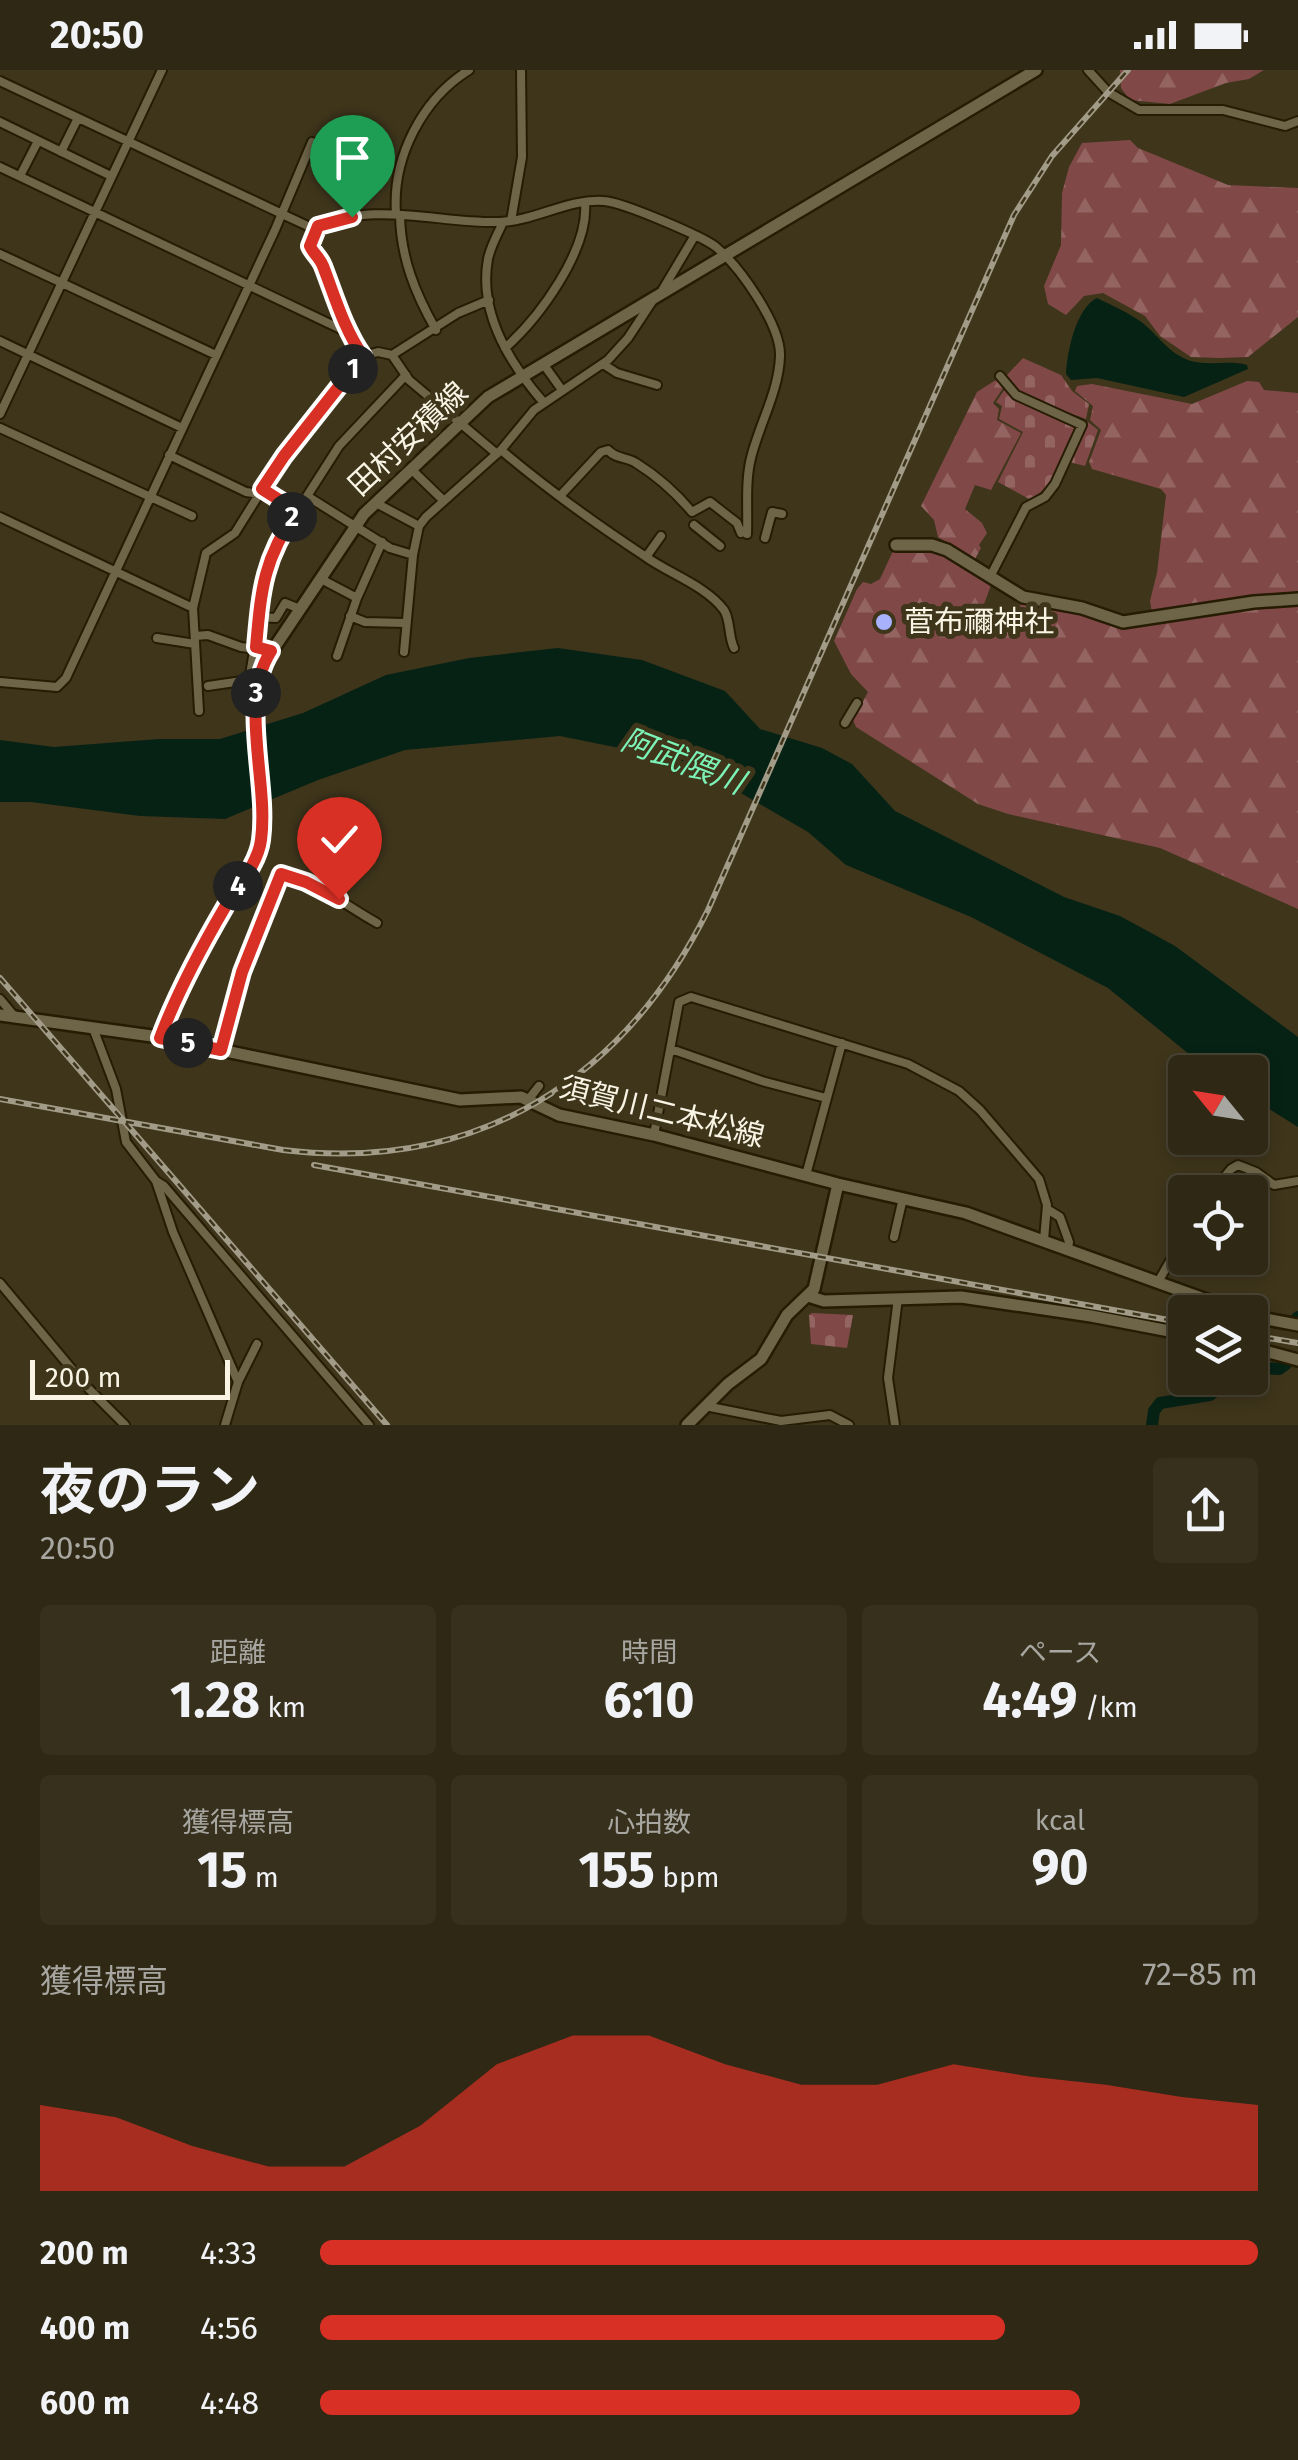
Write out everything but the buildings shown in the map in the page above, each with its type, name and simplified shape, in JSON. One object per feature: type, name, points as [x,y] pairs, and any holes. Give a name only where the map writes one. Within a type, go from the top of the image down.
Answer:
[{"type":"main road","name":"田村安積線","points":[[160,1038],[214,926],[258,852],[262,811],[258,674],[355,526],[488,397],[1036,70]]},
{"type":"main road","points":[[896,545],[932,545],[947,550],[1033,601],[1082,608],[1123,622],[1298,598]]},
{"type":"main road","name":"須賀川二本松線","points":[[0,1015],[160,1038],[460,1100],[504,1096],[528,1100],[559,1115],[966,1213],[1194,1295]]},
{"type":"main road","points":[[687,1425],[761,1359],[787,1316],[816,1284],[838,1184]]},
{"type":"main road","points":[[808,1296],[824,1300],[961,1297],[1168,1331]]},
{"type":"main road","points":[[1268,1319],[1298,1325]]},
{"type":"main road","points":[[1268,1352],[1298,1360]]},
{"type":"street","points":[[0,414],[162,70]]},
{"type":"street","points":[[436,330],[408,271],[396,186],[415,129],[432,101],[470,70]]},
{"type":"street","points":[[521,70],[522,158],[507,221],[488,257],[489,300],[494,326],[505,348],[544,403]]},
{"type":"street","points":[[1088,70],[1108,92],[1140,110],[1223,110],[1285,126],[1298,121]]},
{"type":"street","points":[[0,80],[314,229],[337,219],[398,214],[507,221],[584,203],[618,203],[715,246],[770,318],[780,354],[750,464],[744,533],[738,523],[710,502],[692,512],[656,476],[631,459],[617,458],[608,450],[601,452],[560,496]]},
{"type":"street","points":[[61,152],[78,118]]},
{"type":"street","points":[[0,122],[111,176]]},
{"type":"street","points":[[20,176],[38,141]]},
{"type":"street","points":[[0,682],[61,686],[250,284],[312,142]]},
{"type":"street","points":[[0,167],[347,332]]},
{"type":"street","points":[[505,348],[541,307],[574,258],[584,203]]},
{"type":"street","points":[[314,229],[310,248],[323,265],[347,332],[363,356]]},
{"type":"street","points":[[404,652],[419,526],[499,452],[525,419],[604,364],[656,299],[694,237]]},
{"type":"street","points":[[0,254],[216,356]]},
{"type":"street","points":[[199,712],[194,608],[204,557],[211,547],[236,533],[284,456],[363,356],[378,352],[392,355],[458,314],[489,300]]},
{"type":"street","points":[[0,341],[182,428]]},
{"type":"street","points":[[392,355],[406,375],[460,424],[646,558],[714,600],[726,614],[734,648]]},
{"type":"street","points":[[604,364],[617,373],[657,385]]},
{"type":"street","points":[[544,365],[562,390]]},
{"type":"street","points":[[208,686],[247,679],[252,672],[266,565],[344,440],[406,375]]},
{"type":"street","points":[[990,577],[1026,508],[1049,493],[1082,425],[1012,394],[1000,376]]},
{"type":"street","points":[[0,428],[192,516]]},
{"type":"street","points":[[169,455],[246,492],[261,492],[297,511]]},
{"type":"street","points":[[412,472],[443,500]]},
{"type":"street","points":[[306,496],[382,542],[413,555]]},
{"type":"street","points":[[376,503],[419,526]]},
{"type":"street","points":[[765,538],[772,512],[782,514]]},
{"type":"street","points":[[0,517],[194,608]]},
{"type":"street","points":[[694,524],[720,546]]},
{"type":"street","points":[[646,558],[661,536]]},
{"type":"street","points":[[337,656],[382,542]]},
{"type":"street","points":[[321,579],[358,598]]},
{"type":"street","points":[[258,617],[276,618],[285,603],[300,609]]},
{"type":"street","points":[[350,616],[365,622],[405,624]]},
{"type":"street","points":[[157,638],[162,642],[208,635],[238,646],[271,651]]},
{"type":"street","points":[[845,723],[857,703]]},
{"type":"street","points":[[221,1050],[242,972],[281,874],[306,882],[377,923]]},
{"type":"street","points":[[654,1135],[680,1002],[688,997],[908,1064],[967,1097],[1034,1171],[1047,1208],[1044,1240]]},
{"type":"street","points":[[0,999],[16,1017]]},
{"type":"street","points":[[93,1027],[116,1088],[126,1142],[156,1181],[187,1268],[238,1382]]},
{"type":"street","points":[[806,1175],[842,1043]]},
{"type":"street","points":[[671,1049],[762,1081],[826,1098]]},
{"type":"street","points":[[528,1100],[539,1086]]},
{"type":"street","points":[[1226,1175],[1240,1165],[1260,1175]]},
{"type":"street","points":[[156,1181],[369,1425]]},
{"type":"street","points":[[1268,1182],[1298,1181]]},
{"type":"street","points":[[894,1237],[903,1198]]},
{"type":"street","points":[[1047,1208],[1060,1216],[1068,1249]]},
{"type":"street","points":[[1158,1282],[1168,1265]]},
{"type":"street","points":[[0,1282],[85,1384],[126,1425]]},
{"type":"street","points":[[895,1425],[888,1378],[898,1298]]},
{"type":"street","points":[[225,1425],[238,1382],[257,1344]]},
{"type":"street","points":[[705,1406],[774,1420],[830,1415],[849,1425]]},
{"type":"green space","points":[[1120,70],[1264,70],[1249,79],[1226,83],[1170,104],[1130,100],[1121,88]]},
{"type":"green space","points":[[1130,140],[1138,148],[1228,185],[1298,188],[1298,317],[1248,357],[1191,357],[1160,336],[1145,316],[1103,293],[1084,296],[1066,315],[1048,304],[1044,286],[1061,245],[1062,193],[1069,167],[1082,143]]},
{"type":"green space","points":[[1023,358],[1061,375],[1072,391],[1089,404],[1086,419],[1030,398],[1012,385],[1006,376]]},
{"type":"green space","points":[[999,378],[1003,388],[993,403],[999,409],[997,420],[1021,433],[991,490],[975,485],[965,509],[982,523],[987,533],[975,559],[938,537],[934,520],[921,506],[977,392]]},
{"type":"green space","points":[[1247,381],[1259,382],[1264,390],[1298,393],[1298,909],[1160,848],[978,804],[856,727],[853,720],[868,692],[851,674],[834,641],[857,589],[863,582],[871,584],[880,579],[893,551],[909,550],[946,557],[979,576],[991,585],[983,607],[1006,616],[1017,600],[1039,609],[1079,614],[1130,628],[1154,624],[1150,601],[1166,495],[1161,489],[1092,469],[1089,462],[1101,430],[1090,420],[1093,406],[1075,391],[1077,386],[1092,384],[1192,404]]},
{"type":"green space","points":[[1005,389],[1078,423],[1049,485],[1031,500],[998,482],[1023,432],[999,419],[1002,406],[996,402]]},
{"type":"green space","points":[[1088,422],[1098,430],[1085,466],[1069,462]]},
{"type":"green space","points":[[812,1313],[853,1315],[847,1348],[811,1344]]},
{"type":"water","points":[[1097,298],[1140,321],[1183,358],[1247,365],[1248,369],[1184,397],[1097,378],[1071,380],[1066,374],[1074,332],[1083,311]]},
{"type":"water","name":"阿武隈川","points":[[558,648],[642,660],[725,691],[760,729],[822,748],[852,764],[895,811],[1064,897],[1120,916],[1175,946],[1298,1037],[1298,1127],[1268,1108],[1268,1055],[1190,1055],[1108,988],[971,917],[846,865],[808,832],[734,789],[654,755],[560,736],[405,750],[318,780],[225,819],[140,816],[31,802],[0,802],[0,740],[54,747],[220,739],[303,713],[386,675],[469,658]]},
{"type":"waterway","points":[[1268,1368],[1279,1369],[1286,1364]]},
{"type":"waterway","points":[[1152,1425],[1160,1403],[1210,1395]]},
{"type":"railway","points":[[0,1099],[283,1150],[353,1153],[419,1146],[480,1129],[536,1103],[587,1067],[633,1023],[673,970],[708,910],[1014,215],[1052,156],[1128,70]]},
{"type":"railway","points":[[0,978],[387,1425]]},
{"type":"railway","points":[[314,1165],[1168,1320]]},
{"type":"railway","points":[[1268,1338],[1298,1343]]},
{"type":"place","name":"菅布禰神社","points":[[884,622]]},
{"type":"route","points":[[339,899],[281,874],[242,972],[221,1050],[160,1038],[214,926],[260,847],[256,692],[258,674],[271,651],[256,647],[260,605],[270,554],[297,511],[262,489],[363,356],[347,332],[323,265],[310,246],[312,232],[318,226],[352,217]]}]
